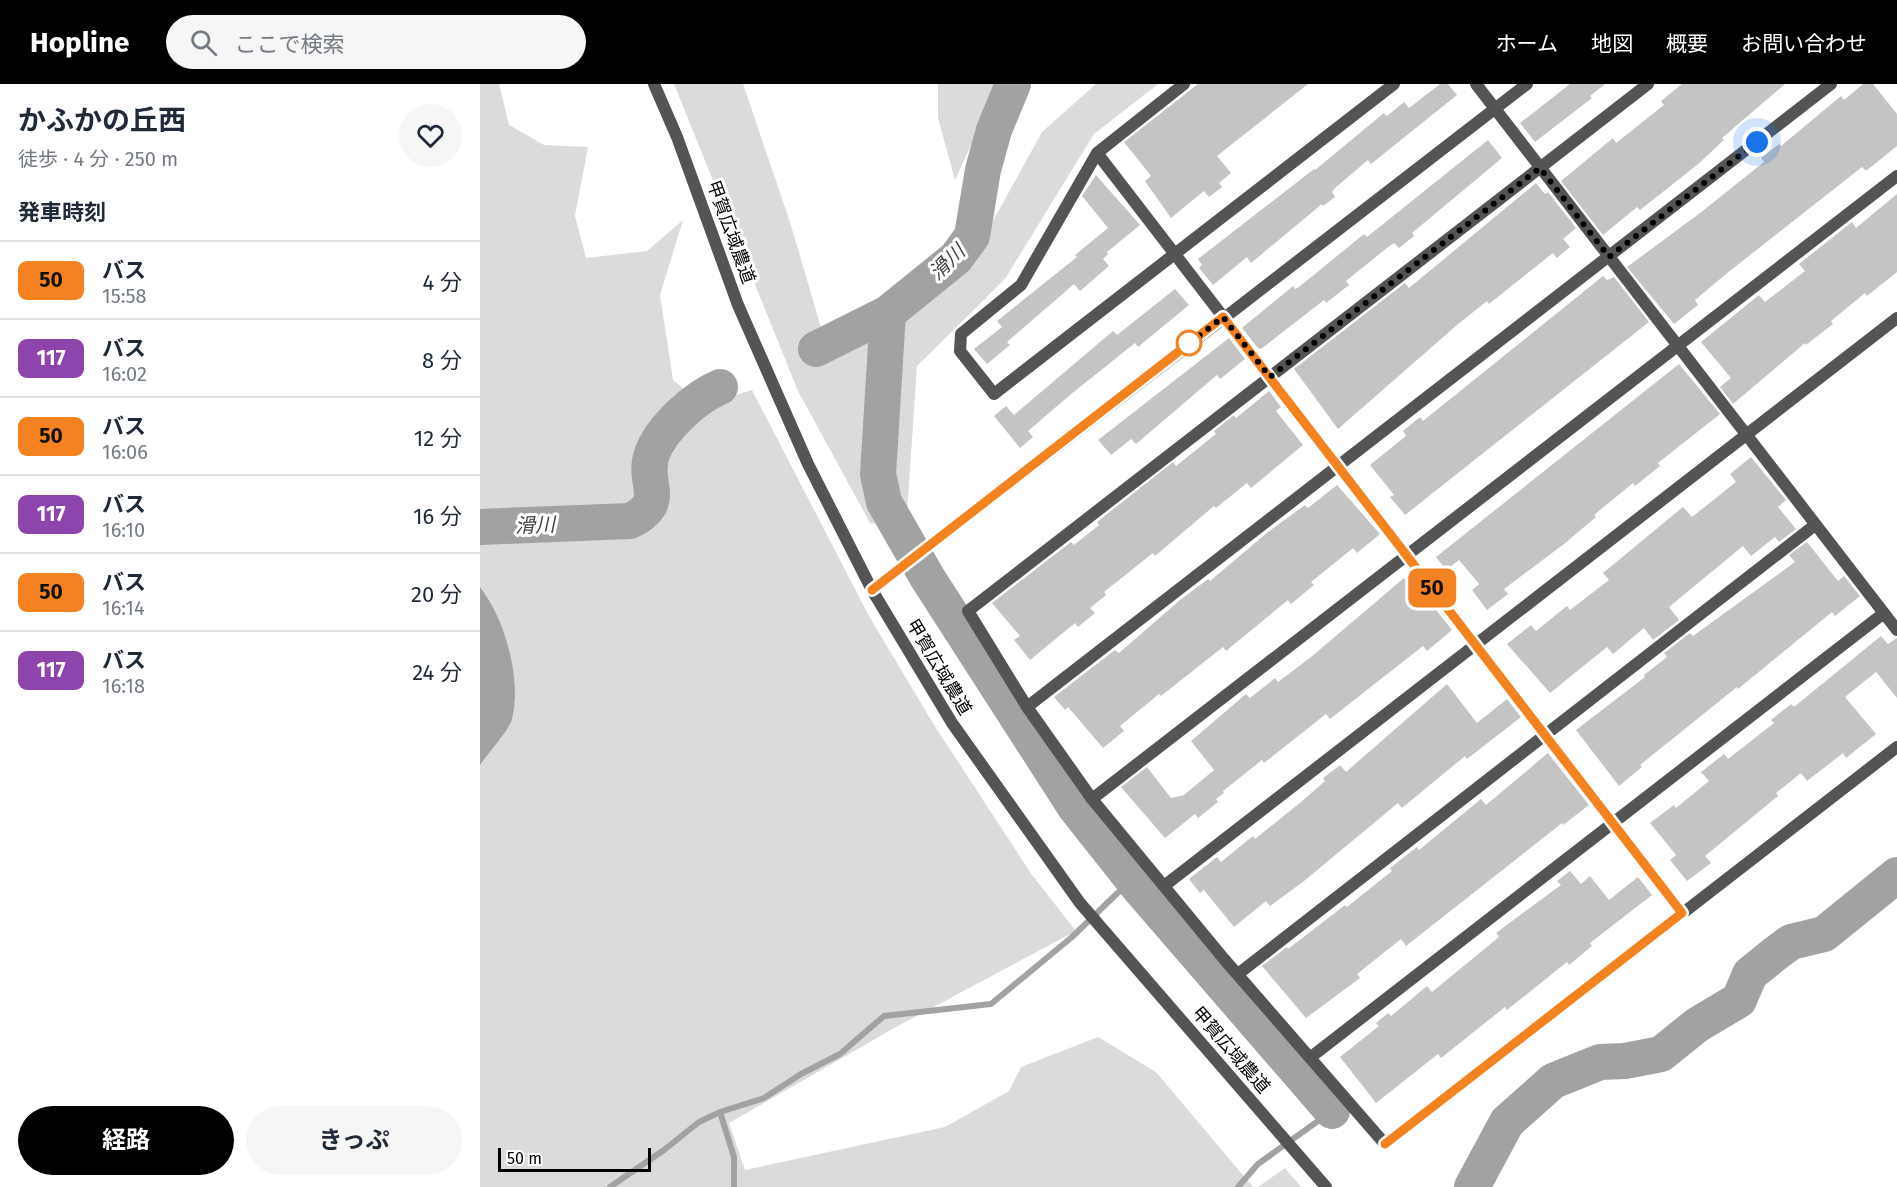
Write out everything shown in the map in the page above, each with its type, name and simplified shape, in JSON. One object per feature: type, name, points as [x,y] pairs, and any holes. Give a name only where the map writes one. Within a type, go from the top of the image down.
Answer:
[{"type":"street","name":"甲賀広域農道","points":[[654,84],[677,137],[738,305],[808,464],[872,590],[952,723],[1080,903],[1326,1187]]},
{"type":"street","points":[[1184,84],[1097,153],[1021,285],[961,334],[960,351],[994,394],[1394,84]]},
{"type":"street","points":[[1476,84],[1897,630]]},
{"type":"street","points":[[872,590],[1527,84]]},
{"type":"street","points":[[1648,84],[968,611],[1027,707],[1092,799],[1238,974],[1385,1144],[1897,747]]},
{"type":"street","points":[[1027,707],[1831,84]]},
{"type":"street","points":[[1097,153],[1682,913]]},
{"type":"street","points":[[1092,799],[1897,176]]},
{"type":"street","points":[[1164,886],[1897,318]]},
{"type":"street","points":[[1238,974],[1815,525]]},
{"type":"street","points":[[1311,1057],[1884,613]]},
{"type":"shaded area","points":[[480,84],[499,84],[509,125],[544,145],[588,147],[575,216],[586,258],[647,251],[683,220],[660,295],[673,380],[704,405],[752,390],[869,616],[934,725],[1032,875],[1076,931],[896,1027],[729,1123],[745,1170],[945,1127],[1009,1091],[1021,1067],[1098,1037],[1156,1072],[1253,1187],[480,1187]]},
{"type":"shaded area","points":[[674,84],[743,84],[790,222],[827,348],[907,310],[972,259],[1042,132],[1096,84],[1158,84],[1094,134],[1005,279],[917,366],[906,528],[870,523],[798,391]]},
{"type":"shaded area","points":[[938,84],[999,84],[955,180],[938,118]]},
{"type":"shaded area","points":[[480,587],[489,600],[504,632],[513,668],[515,703],[510,724],[480,765]]},
{"type":"shaded area","points":[[1285,1168],[1301,1187],[1258,1187]]},
{"type":"building","points":[[1198,84],[1308,84],[1217,156],[1231,173],[1219,183],[1222,187],[1209,197],[1204,191],[1171,218],[1145,181],[1151,176],[1124,142]]},
{"type":"building","points":[[1440,84],[1448,84],[1457,95],[1371,164],[1368,160],[1335,188],[1332,192],[1335,197],[1323,206],[1322,204],[1251,263],[1247,257],[1213,285],[1199,268],[1202,265],[1198,259],[1315,170],[1384,113],[1387,116],[1404,102],[1409,108]]},
{"type":"building","points":[[1570,84],[1605,84],[1590,96],[1592,98],[1535,142],[1520,123]]},
{"type":"building","points":[[1682,84],[1785,84],[1722,138],[1724,140],[1697,165],[1640,210],[1637,207],[1603,235],[1561,181],[1613,138],[1616,143],[1664,105],[1661,101]]},
{"type":"building","points":[[1863,84],[1873,84],[1897,114],[1897,146],[1866,171],[1862,167],[1726,274],[1695,300],[1698,305],[1674,324],[1627,267],[1764,162],[1761,158],[1779,144],[1781,146],[1841,96],[1844,100]]},
{"type":"building","points":[[1488,140],[1502,158],[1412,233],[1414,236],[1399,248],[1394,243],[1388,247],[1346,281],[1349,285],[1326,303],[1324,300],[1261,349],[1258,348],[1242,328],[1293,286],[1295,289],[1299,287],[1364,234],[1367,237]]},
{"type":"building","points":[[1096,175],[1140,225],[1107,252],[1108,254],[1103,259],[1109,266],[1080,291],[1074,284],[1007,342],[1010,345],[987,364],[974,349],[1002,327],[997,321],[1077,257],[1075,255],[1108,228],[1082,196]]},
{"type":"building","points":[[1536,183],[1545,194],[1548,192],[1576,228],[1563,239],[1570,247],[1557,258],[1553,253],[1489,304],[1487,301],[1338,429],[1294,369],[1405,283],[1409,288]]},
{"type":"building","points":[[1897,194],[1897,272],[1867,296],[1865,293],[1831,321],[1833,324],[1806,345],[1805,343],[1733,404],[1720,387],[1731,378],[1701,342],[1759,295],[1765,302],[1805,271],[1799,264],[1852,222],[1856,228]]},
{"type":"building","points":[[1603,276],[1607,280],[1614,277],[1649,322],[1405,515],[1390,497],[1394,495],[1370,465],[1406,436],[1403,431],[1420,417],[1423,421]]},
{"type":"building","points":[[1175,289],[1189,305],[1138,347],[1135,343],[1070,395],[1028,431],[1033,437],[1020,448],[994,416],[1006,406],[1014,415],[1113,331],[1117,335]]},
{"type":"building","points":[[1229,338],[1245,359],[1220,379],[1217,375],[1136,444],[1131,439],[1111,455],[1098,440]]},
{"type":"building","points":[[1679,364],[1720,414],[1658,463],[1660,466],[1635,486],[1633,483],[1594,515],[1596,517],[1564,544],[1504,589],[1508,594],[1487,610],[1472,590],[1479,584],[1459,560],[1446,570],[1436,557]]},
{"type":"building","points":[[1269,391],[1281,407],[1276,411],[1303,445],[1251,488],[1247,483],[1216,508],[1214,506],[1155,556],[1153,553],[1104,592],[1106,595],[1090,608],[1095,613],[1078,627],[1075,623],[1030,660],[1014,640],[1020,636],[992,603],[1071,542],[1074,545],[1099,525],[1097,522],[1173,462],[1176,466],[1216,434],[1214,431],[1234,415],[1236,418]]},
{"type":"building","points":[[1751,457],[1786,500],[1778,507],[1796,529],[1779,542],[1775,537],[1751,556],[1743,546],[1669,607],[1679,620],[1653,640],[1644,628],[1613,654],[1607,647],[1550,693],[1507,644],[1531,625],[1536,631],[1567,606],[1570,610],[1609,580],[1603,573],[1683,507],[1692,517],[1736,482],[1730,474]]},
{"type":"building","points":[[1337,485],[1380,534],[1357,553],[1353,548],[1311,582],[1314,585],[1291,604],[1288,600],[1226,651],[1223,647],[1161,696],[1159,694],[1120,726],[1124,731],[1103,748],[1068,707],[1065,710],[1054,697],[1115,650],[1119,653],[1180,600],[1208,579],[1210,581],[1268,532],[1305,505],[1308,508]]},
{"type":"building","points":[[1807,542],[1838,581],[1844,576],[1860,596],[1835,616],[1832,612],[1640,765],[1642,767],[1619,786],[1576,730],[1645,677],[1644,675],[1667,657],[1664,653],[1690,633],[1693,636],[1795,562],[1789,555]]},
{"type":"building","points":[[1404,578],[1407,581],[1411,578],[1452,630],[1427,651],[1423,646],[1330,719],[1326,714],[1264,763],[1262,760],[1223,791],[1224,793],[1216,799],[1218,802],[1198,818],[1195,814],[1165,838],[1121,787],[1147,767],[1171,798],[1184,795],[1214,770],[1191,741],[1246,694],[1250,698],[1275,678],[1278,682],[1311,657]]},
{"type":"building","points":[[1881,636],[1888,644],[1897,638],[1897,698],[1876,672],[1845,697],[1876,734],[1846,758],[1843,753],[1807,781],[1801,773],[1776,793],[1778,796],[1705,856],[1711,863],[1687,881],[1670,860],[1676,855],[1650,823],[1674,805],[1676,808],[1709,781],[1701,772],[1724,754],[1728,759],[1774,723],[1771,720],[1791,704],[1794,707]]},
{"type":"building","points":[[1447,684],[1477,723],[1507,699],[1521,717],[1467,759],[1465,756],[1402,808],[1398,803],[1304,881],[1270,906],[1266,901],[1234,927],[1204,890],[1200,893],[1189,879],[1217,857],[1221,862],[1253,836],[1255,839],[1301,802],[1325,781],[1323,778],[1340,765],[1346,772]]},
{"type":"building","points":[[1548,753],[1589,805],[1563,825],[1562,823],[1406,946],[1401,939],[1357,974],[1360,978],[1306,1018],[1262,966],[1345,905],[1347,907],[1392,871],[1390,868],[1417,847],[1419,850],[1481,799],[1486,805]]},
{"type":"building","points":[[1570,871],[1581,884],[1590,876],[1609,900],[1638,877],[1652,895],[1590,943],[1592,946],[1569,965],[1567,962],[1507,1010],[1505,1007],[1441,1058],[1438,1054],[1376,1103],[1340,1057],[1379,1026],[1376,1023],[1388,1013],[1391,1016],[1427,986],[1432,992],[1499,937],[1496,933],[1561,885],[1557,881]]},
{"type":"waterway","name":"滑川","points":[[816,349],[888,313],[956,258],[972,236],[983,170],[994,130],[1013,84]]},
{"type":"waterway","points":[[888,313],[878,474],[884,502],[927,577],[1075,807],[1140,889],[1332,1111]]},
{"type":"waterway","name":"滑川","points":[[480,527],[630,521],[642,514],[652,499],[650,465],[652,454],[663,434],[680,414],[720,387]]},
{"type":"waterway","points":[[1472,1187],[1507,1122],[1553,1081],[1600,1062],[1625,1061],[1661,1054],[1697,1025],[1739,1000],[1750,974],[1776,953],[1791,942],[1824,934],[1897,875]]},
{"type":"waterway","points":[[610,1187],[664,1150],[699,1122],[720,1112],[764,1098],[801,1074],[840,1054],[884,1016],[991,1004],[1072,937],[1132,879]]},
{"type":"waterway","points":[[1238,1187],[1258,1164],[1332,1111]]},
{"type":"waterway","points":[[720,1112],[734,1157],[734,1187]]},
{"type":"bus line","name":"50","points":[[872,590],[1223,317],[1682,913],[1385,1144]]},
{"type":"route","points":[[1189,343],[1186,346],[1223,317],[1270,377],[1540,168],[1609,257],[1757,142]]}]
